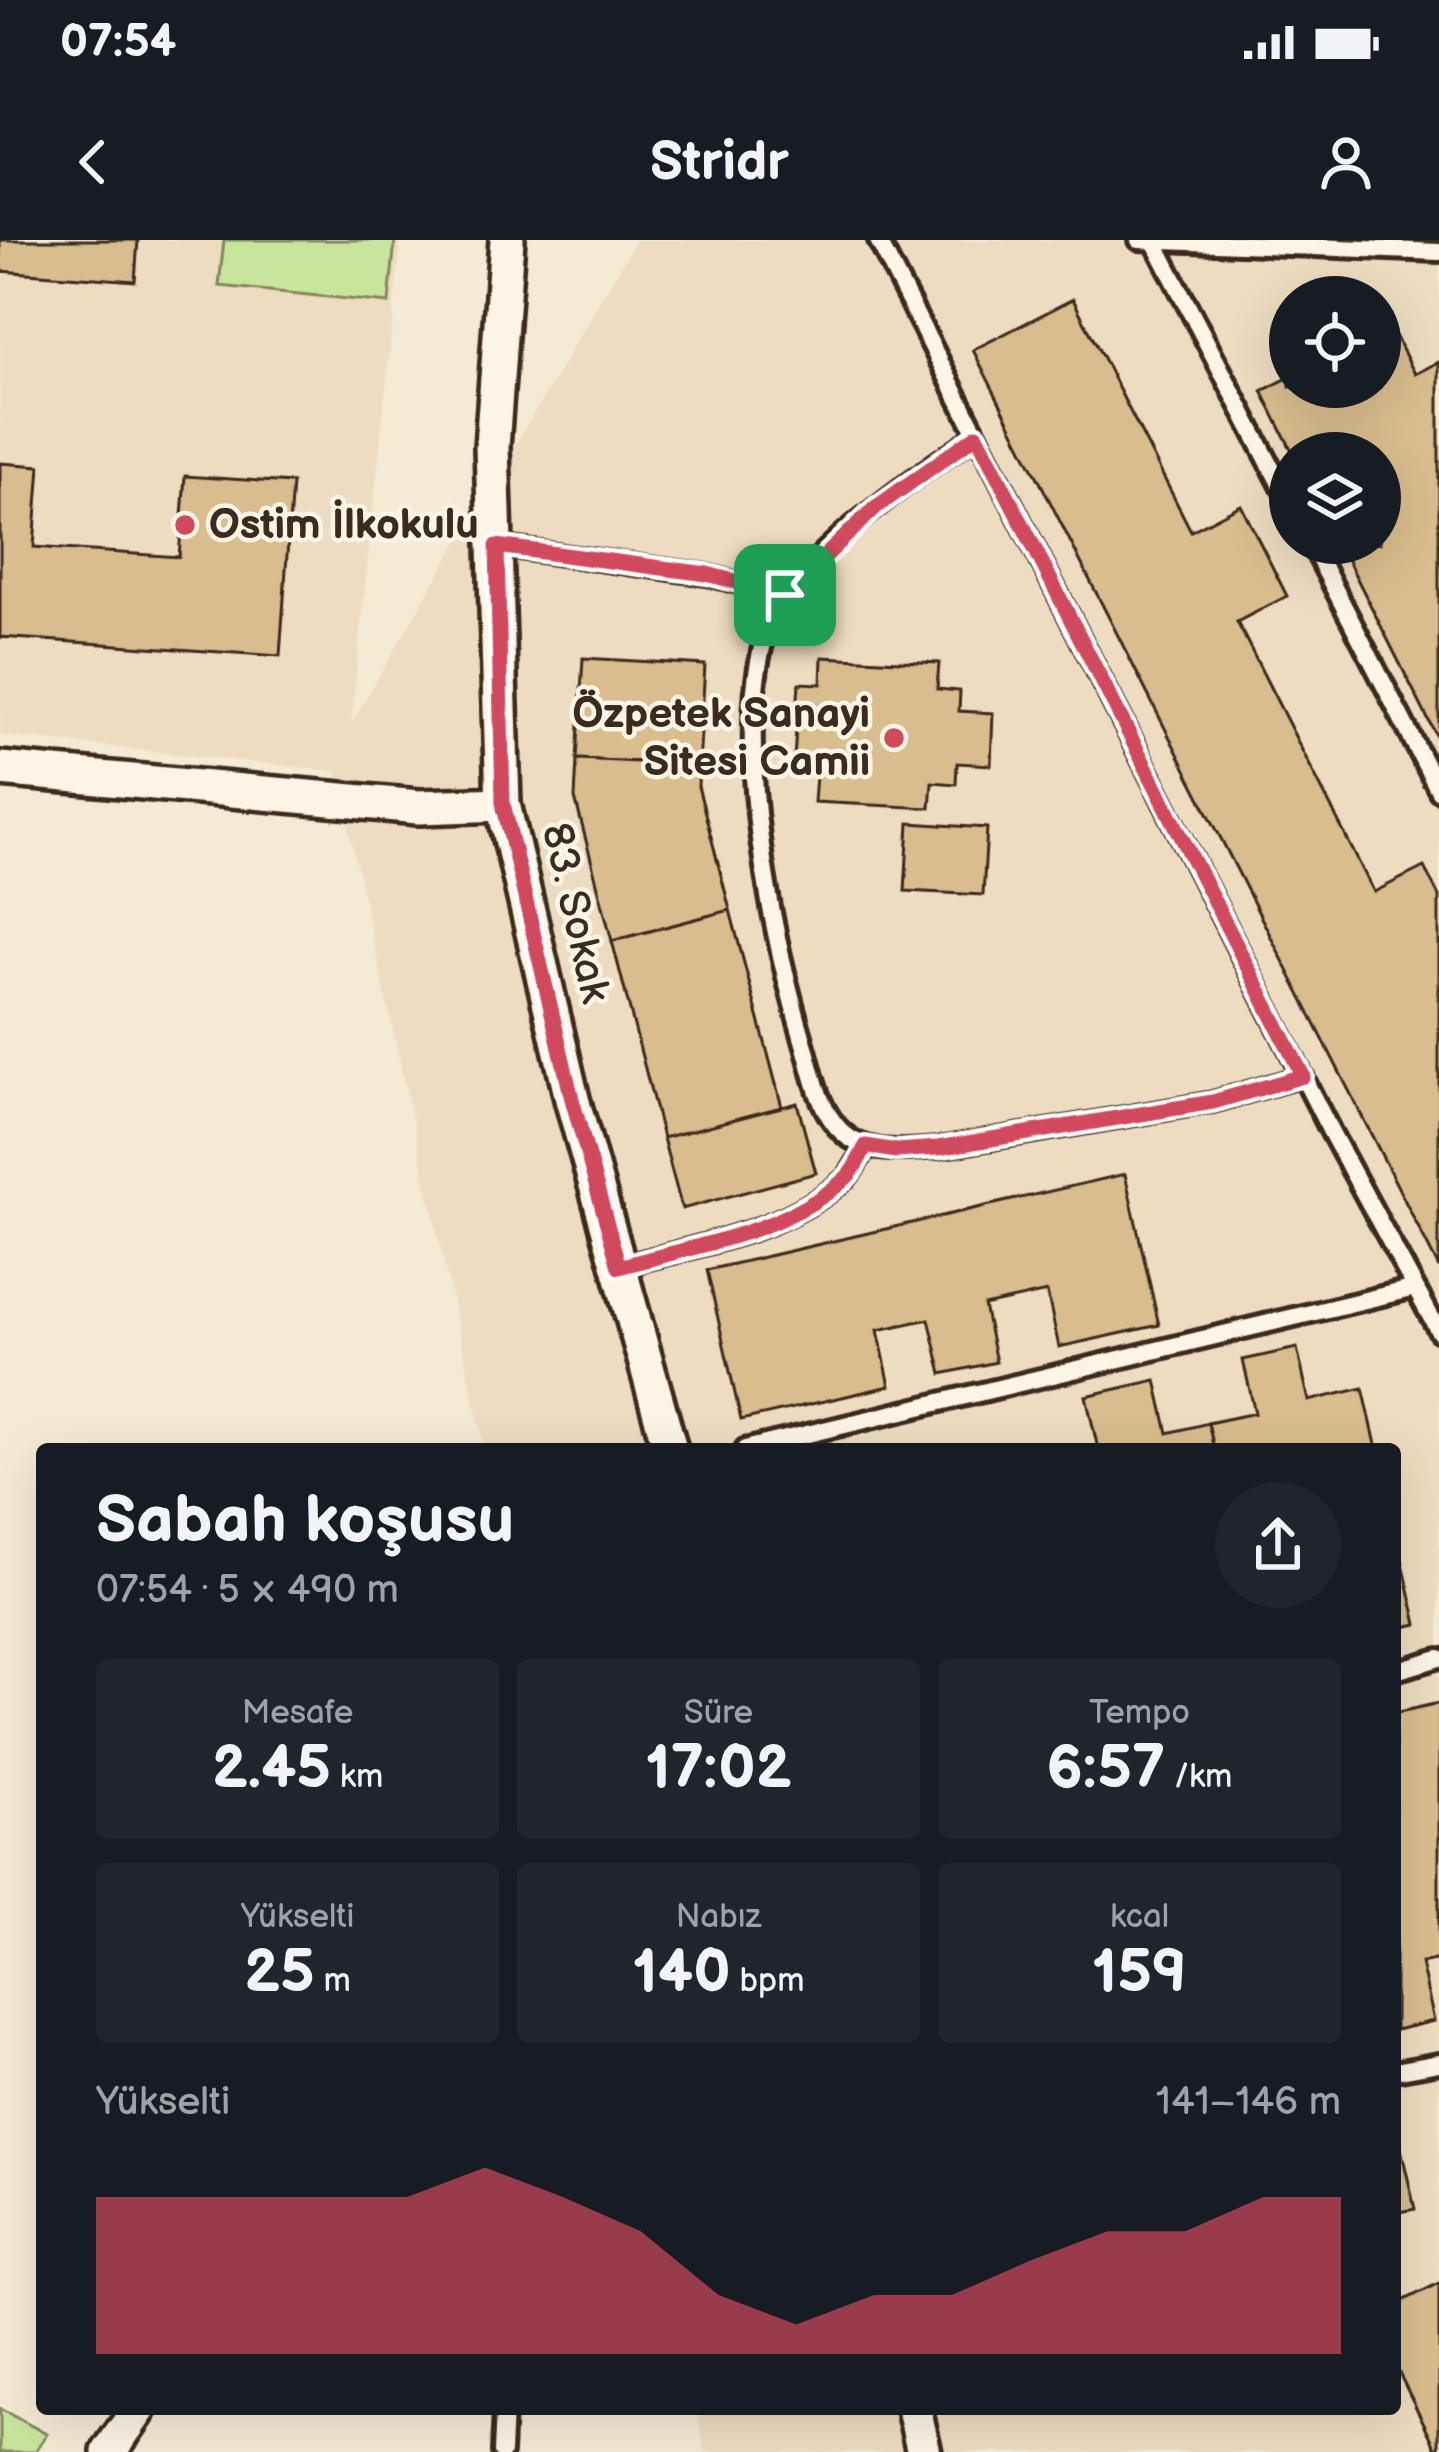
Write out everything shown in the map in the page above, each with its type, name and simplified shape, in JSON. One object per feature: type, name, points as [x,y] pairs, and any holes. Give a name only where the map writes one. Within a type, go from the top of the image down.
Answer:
[{"type":"street","name":"83. Sokak","points":[[507,240],[492,447],[503,803],[572,1099],[668,1443]]},
{"type":"street","points":[[0,769],[419,807],[503,803]]},
{"type":"street","points":[[109,2452],[135,2415]]},
{"type":"street","points":[[915,2415],[924,2452]]},
{"type":"lane","points":[[878,240],[1303,1076],[1439,1332]]},
{"type":"lane","points":[[1139,240],[1439,252]]},
{"type":"lane","points":[[1154,241],[1269,463]]},
{"type":"lane","points":[[977,435],[875,508],[785,595],[766,631],[754,737],[762,847],[794,1008],[823,1108],[844,1135],[866,1146],[896,1151],[1213,1102],[1303,1076]]},
{"type":"lane","points":[[497,546],[707,574],[785,595]]},
{"type":"lane","points":[[1322,564],[1439,791]]},
{"type":"lane","points":[[619,1267],[752,1230],[784,1216],[849,1176],[866,1146]]},
{"type":"lane","points":[[770,1443],[1415,1288]]},
{"type":"lane","points":[[1401,1669],[1439,1658]]},
{"type":"lane","points":[[1401,2070],[1439,2064]]},
{"type":"lane","points":[[502,2452],[505,2415]]},
{"type":"shaded area","points":[[0,240],[401,240],[351,724],[636,240],[1439,240],[1439,2452],[705,2452],[697,2415],[1401,2415],[1401,1443],[484,1443],[336,771],[0,735]]},
{"type":"green space","points":[[224,240],[395,240],[389,303],[219,286]]},
{"type":"green space","points":[[0,2409],[47,2434],[35,2452],[0,2452]]},
{"type":"building","points":[[0,240],[138,240],[135,281],[0,271]]},
{"type":"building","points":[[1073,299],[1191,531],[1241,505],[1287,596],[1237,622],[1374,892],[1424,867],[1439,896],[1439,1268],[973,350]]},
{"type":"building","points":[[1401,347],[1415,374],[1439,362],[1439,741],[1350,564],[1401,564],[1401,432],[1282,432],[1270,408],[1401,408]]},
{"type":"building","points":[[0,463],[40,466],[34,547],[179,557],[185,476],[292,483],[280,656],[0,637]]},
{"type":"building","name":"Özpetek Sanayi Sitesi Camii","points":[[822,657],[939,663],[937,689],[960,691],[959,711],[993,713],[991,765],[957,763],[956,784],[932,782],[930,808],[814,802],[816,775],[793,774],[799,683],[821,684]]},
{"type":"building","points":[[583,658],[705,665],[699,765],[577,759]]},
{"type":"building","points":[[577,759],[699,765],[698,786],[730,910],[612,941],[575,798]]},
{"type":"building","points":[[909,823],[987,828],[983,895],[905,891]]},
{"type":"building","points":[[730,910],[782,1107],[663,1138],[612,941]]},
{"type":"building","points":[[797,1103],[816,1173],[682,1209],[663,1138]]},
{"type":"building","points":[[1125,1174],[1159,1325],[1059,1347],[1047,1292],[984,1306],[996,1362],[942,1374],[929,1319],[878,1330],[890,1386],[741,1420],[707,1270]]},
{"type":"building","points":[[1297,1348],[1309,1401],[1363,1388],[1376,1443],[1213,1443],[1208,1423],[1255,1413],[1243,1360]]},
{"type":"building","points":[[1156,1380],[1168,1433],[1208,1423],[1213,1443],[1097,1443],[1086,1396]]},
{"type":"building","points":[[1401,1555],[1417,1624],[1401,1628]]},
{"type":"building","points":[[1439,1703],[1439,1959],[1421,1963],[1434,2021],[1401,2029],[1401,1712]]},
{"type":"building","points":[[1401,2149],[1415,2209],[1401,2212]]},
{"type":"building","points":[[1439,2283],[1439,2452],[1401,2377],[1401,2302]]},
{"type":"place","name":"Ostim İlkokulu","points":[[185,525]]},
{"type":"place","name":"Özpetek Sanayi Sitesi Camii","points":[[894,738]]},
{"type":"route","points":[[977,435],[1303,1076],[1213,1102],[938,1148],[896,1151],[866,1146],[849,1176],[784,1216],[752,1230],[619,1267],[572,1099],[503,803],[497,546],[707,574],[785,595],[875,508],[977,435]]}]
